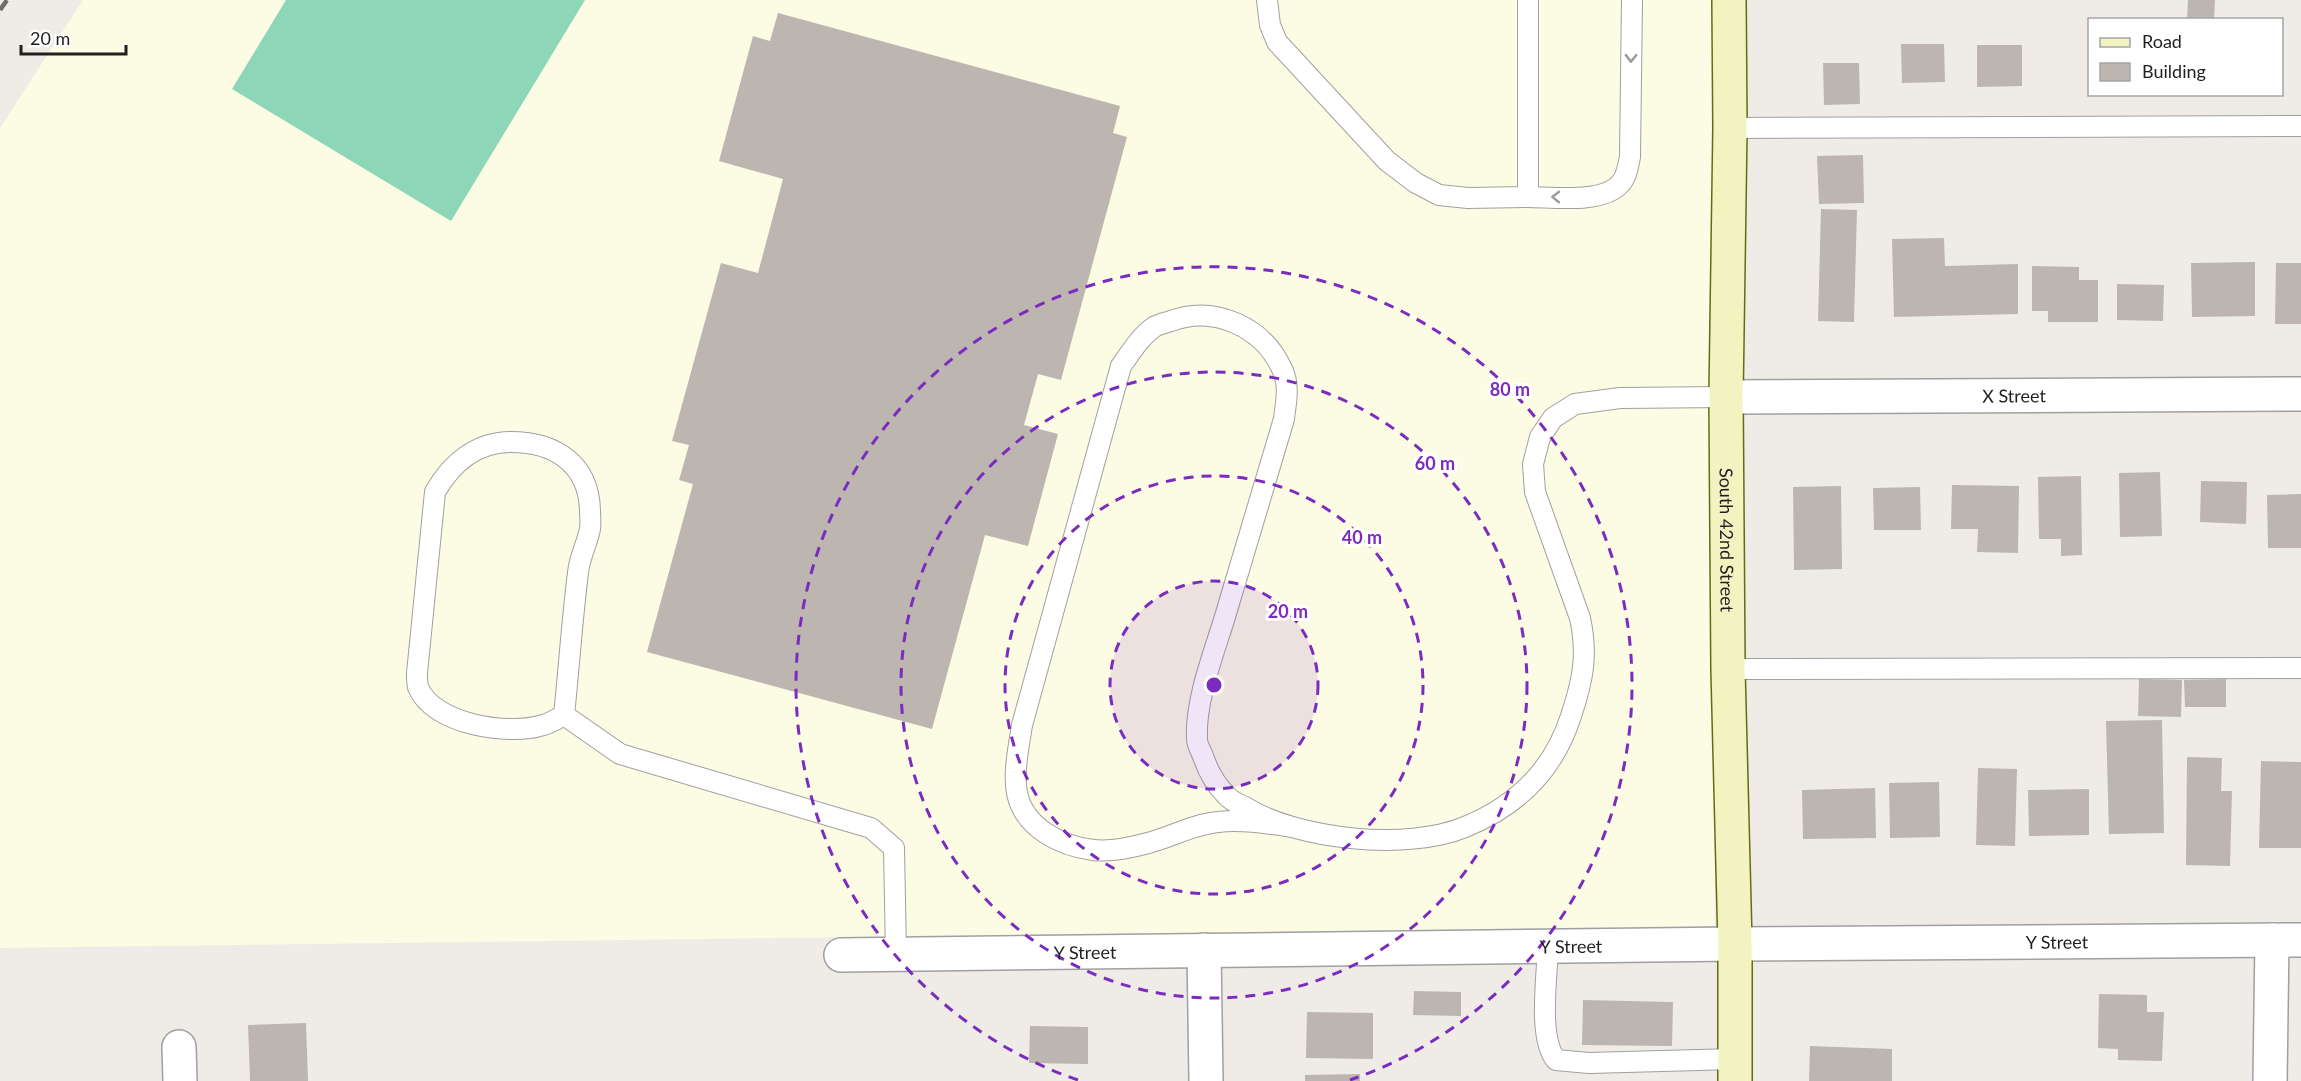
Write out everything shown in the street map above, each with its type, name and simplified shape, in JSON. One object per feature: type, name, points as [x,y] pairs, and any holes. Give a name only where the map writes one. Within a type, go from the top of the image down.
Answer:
[{"type":"street","name":"South 42nd Street","points":[[1729,0],[1730,128],[1725,397],[1728,669],[1735,944],[1735,1070]]},
{"type":"street","name":"X Street","points":[[1725,397],[2301,394]]},
{"type":"street","name":"Y Street","points":[[841,955],[2286,940]]},
{"type":"street","points":[[2270,1081],[2286,940]]},
{"type":"street","points":[[1204,950],[1206,1081]]},
{"type":"street","points":[[180,1047],[180,1081]]},
{"type":"lane","points":[[1267,0],[1270,25],[1277,42],[1285,53],[1388,161],[1416,183],[1439,195],[1468,198],[1589,197],[1610,192],[1621,183],[1628,171],[1630,157],[1632,0]]},
{"type":"lane","points":[[1528,0],[1528,197]]},
{"type":"lane","points":[[1730,128],[2301,126]]},
{"type":"lane","points":[[1291,827],[1256,814],[1227,797],[1208,771],[1197,740],[1201,705],[1212,659],[1284,419],[1288,393],[1283,370],[1270,350],[1254,333],[1229,320],[1205,314],[1179,318],[1155,326],[1135,344],[1121,366],[1022,725],[1017,757],[1017,794],[1027,817],[1045,834],[1068,845],[1094,850],[1116,850],[1148,843],[1217,822],[1268,823],[1333,836],[1368,839],[1424,838],[1463,828],[1526,790],[1550,764],[1568,725],[1580,689],[1585,659],[1580,618],[1536,492],[1533,464],[1540,437],[1552,418],[1575,404],[1620,398],[1725,397]]},
{"type":"lane","points":[[504,442],[526,442],[544,446],[565,456],[579,472],[589,493],[590,527],[578,569],[564,715],[543,725],[520,729],[476,726],[453,719],[429,702],[418,687],[417,673],[435,492],[444,475],[465,456],[483,446],[504,442]]},
{"type":"lane","points":[[1728,669],[2301,668]]},
{"type":"lane","points":[[564,715],[620,754],[871,828],[894,848],[896,955]]},
{"type":"lane","points":[[1548,947],[1545,1035],[1549,1052],[1556,1060],[1735,1070]]},
{"type":"shaded area","points":[[83,0],[1717,0],[1715,926],[0,948],[0,128]]},
{"type":"green space","points":[[286,0],[585,0],[451,221],[232,89]]},
{"type":"building","points":[[2188,0],[2215,0],[2214,18],[2187,18]]},
{"type":"building","points":[[778,13],[1120,106],[1113,133],[1127,137],[1061,380],[1038,374],[1024,425],[1058,434],[1028,546],[985,535],[932,729],[647,652],[693,484],[679,480],[689,445],[672,441],[721,263],[758,273],[783,179],[719,161],[753,36],[770,41]]},
{"type":"building","points":[[1901,44],[1944,44],[1945,82],[1902,83]]},
{"type":"building","points":[[1977,45],[2022,45],[2022,86],[1977,87]]},
{"type":"building","points":[[1823,63],[1859,63],[1860,104],[1824,105]]},
{"type":"building","points":[[1863,155],[1864,203],[1819,204],[1817,156]]},
{"type":"building","points":[[1821,209],[1857,210],[1854,322],[1818,321]]},
{"type":"building","points":[[1944,238],[1945,266],[2018,264],[2018,314],[1894,317],[1892,239]]},
{"type":"building","points":[[2255,262],[2255,316],[2192,317],[2191,263]]},
{"type":"building","points":[[2276,263],[2301,263],[2301,324],[2275,324]]},
{"type":"building","points":[[2032,266],[2079,267],[2079,280],[2098,280],[2098,322],[2048,322],[2048,311],[2032,311]]},
{"type":"building","points":[[2117,284],[2164,285],[2163,321],[2117,320]]},
{"type":"building","points":[[2160,472],[2162,536],[2120,537],[2119,473]]},
{"type":"building","points":[[2081,476],[2082,555],[2061,556],[2061,539],[2039,539],[2038,477]]},
{"type":"building","points":[[2201,481],[2247,482],[2246,524],[2200,522]]},
{"type":"building","points":[[1952,485],[2019,486],[2018,553],[1977,552],[1978,529],[1951,529]]},
{"type":"building","points":[[1841,486],[1842,569],[1794,570],[1793,487]]},
{"type":"building","points":[[1920,487],[1921,530],[1874,530],[1873,488]]},
{"type":"building","points":[[2301,494],[2301,548],[2268,548],[2267,495]]},
{"type":"building","points":[[2139,679],[2182,680],[2181,717],[2138,716]]},
{"type":"building","points":[[2226,679],[2226,707],[2185,707],[2184,680]]},
{"type":"building","points":[[2162,720],[2164,833],[2109,834],[2106,721]]},
{"type":"building","points":[[2187,757],[2222,758],[2221,791],[2232,791],[2230,866],[2186,865]]},
{"type":"building","points":[[2261,761],[2301,762],[2301,848],[2259,848]]},
{"type":"building","points":[[1978,768],[2017,769],[2015,846],[1976,845]]},
{"type":"building","points":[[1939,782],[1940,837],[1890,838],[1889,783]]},
{"type":"building","points":[[1875,788],[1876,838],[1803,839],[1802,790]]},
{"type":"building","points":[[2089,789],[2089,835],[2029,836],[2028,790]]},
{"type":"building","points":[[1414,991],[1461,992],[1461,1016],[1413,1015]]},
{"type":"building","points":[[2099,994],[2147,995],[2147,1012],[2164,1012],[2162,1061],[2118,1060],[2118,1049],[2098,1048]]},
{"type":"building","points":[[1583,1000],[1673,1002],[1672,1046],[1582,1045]]},
{"type":"building","points":[[1307,1012],[1373,1013],[1373,1059],[1306,1058]]},
{"type":"building","points":[[306,1023],[308,1081],[250,1081],[248,1025]]},
{"type":"building","points":[[1030,1026],[1088,1027],[1088,1064],[1029,1063]]},
{"type":"building","points":[[1810,1046],[1892,1049],[1892,1081],[1809,1081]]},
{"type":"building","points":[[1360,1074],[1360,1081],[1305,1081],[1305,1075]]},
{"type":"railway","points":[[0,10],[7,0]]}]
